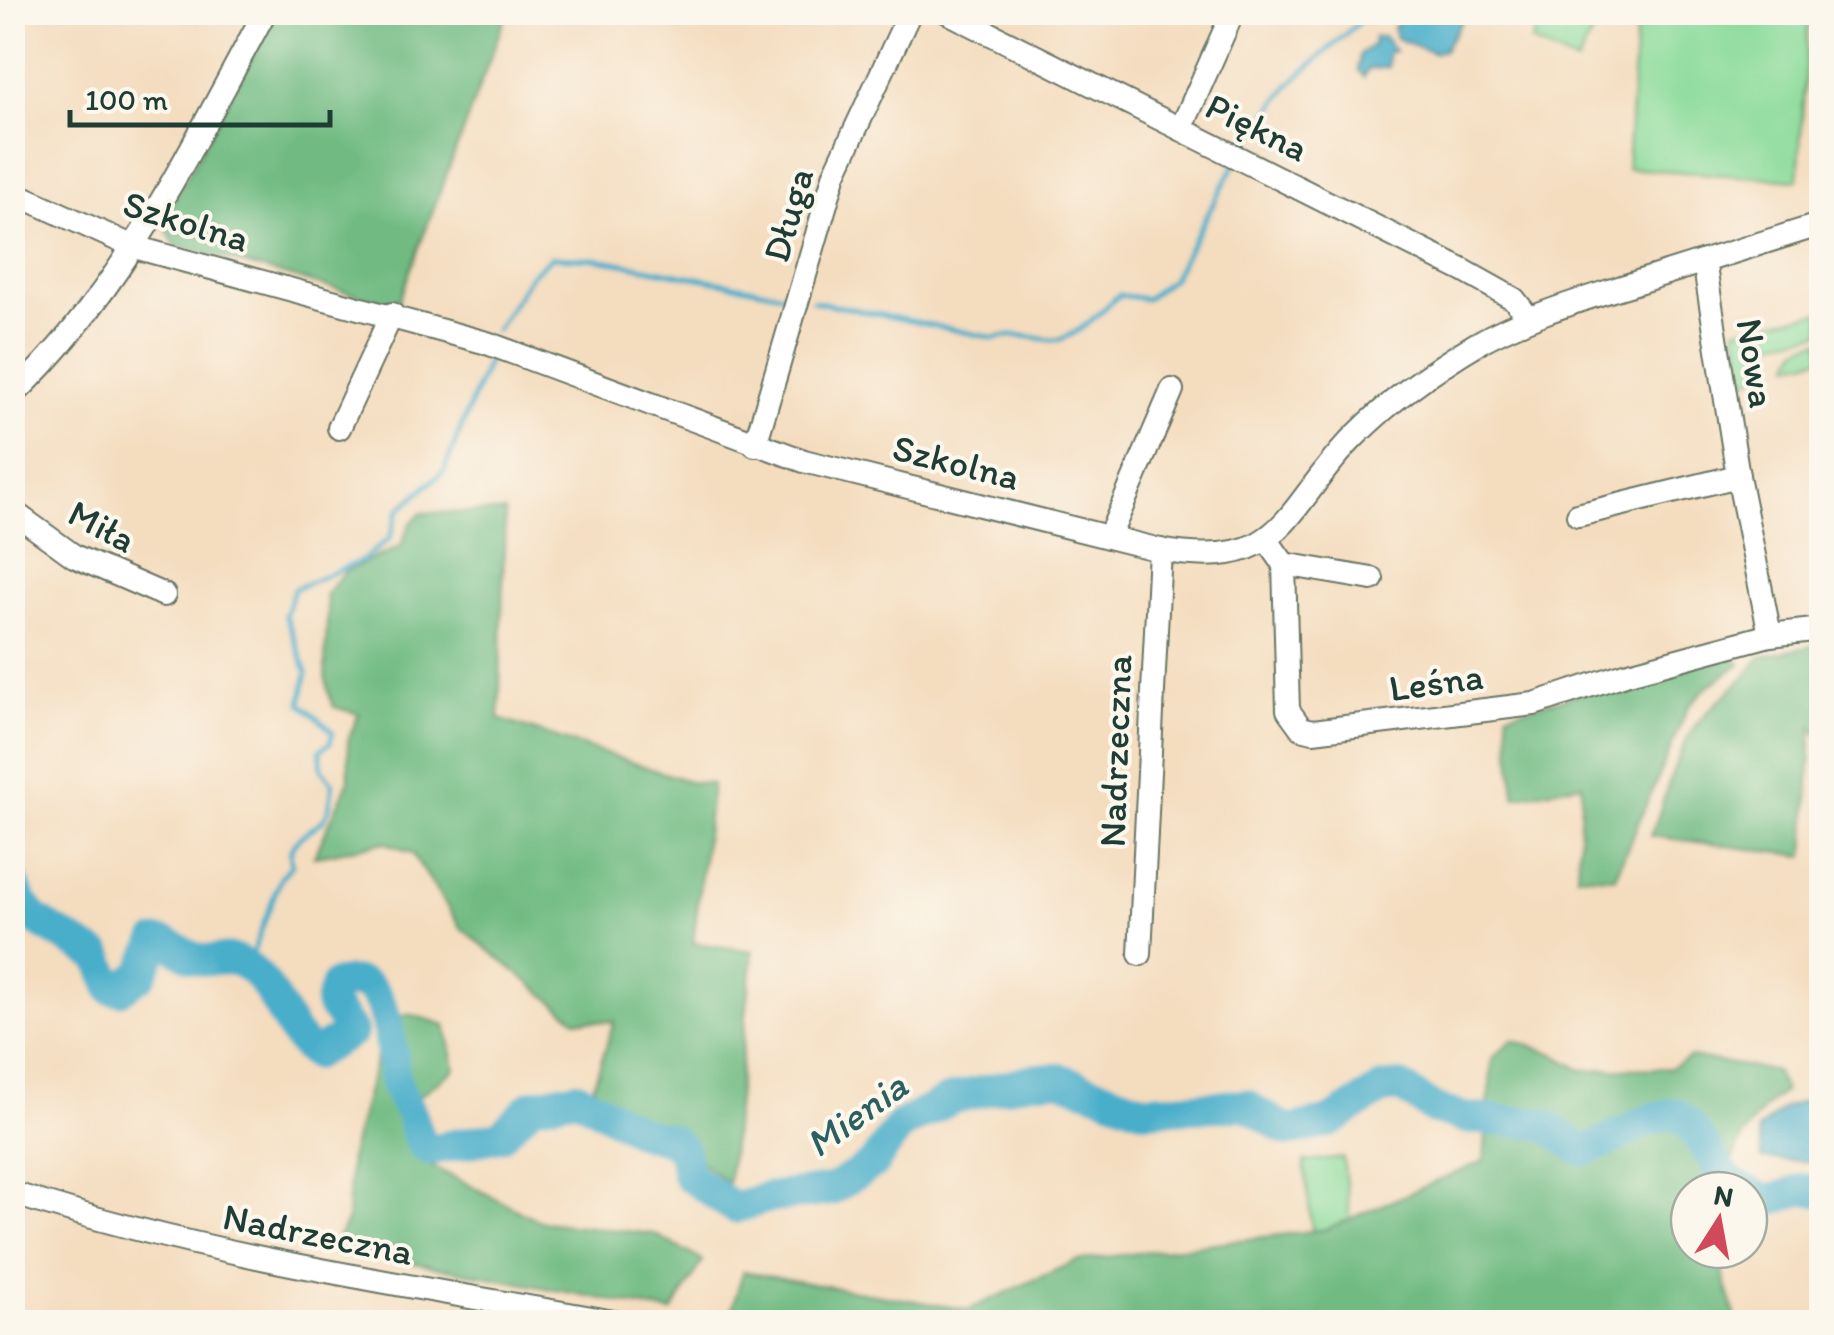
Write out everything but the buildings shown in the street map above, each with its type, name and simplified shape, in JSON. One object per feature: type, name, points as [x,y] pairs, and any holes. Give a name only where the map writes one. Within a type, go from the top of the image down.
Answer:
[{"type":"street","points":[[12,396],[73,332],[134,247],[266,12]]},
{"type":"street","name":"Długa","points":[[756,446],[836,174],[910,12]]},
{"type":"street","name":"Piękna","points":[[946,12],[1464,271],[1514,299],[1528,317]]},
{"type":"street","points":[[1181,129],[1233,12]]},
{"type":"street","name":"Szkolna","points":[[12,192],[134,247],[392,314],[487,343],[756,446],[1160,550],[1221,557],[1267,540],[1372,420],[1437,369],[1528,317],[1822,224]]},
{"type":"street","name":"Nowa","points":[[1704,261],[1738,476],[1770,635]]},
{"type":"street","points":[[338,428],[392,314]]},
{"type":"street","points":[[1109,536],[1172,390]]},
{"type":"street","points":[[1578,515],[1738,476]]},
{"type":"street","name":"Miła","points":[[12,511],[74,556],[164,595]]},
{"type":"street","points":[[1267,540],[1284,564],[1372,580]]},
{"type":"street","name":"Nadrzeczna","points":[[1140,954],[1160,550]]},
{"type":"street","name":"Leśna","points":[[1284,564],[1288,710],[1301,728],[1313,731],[1546,701],[1625,674],[1770,635]]},
{"type":"street","points":[[1770,635],[1822,629]]},
{"type":"street","name":"Nadrzeczna","points":[[12,1193],[99,1221],[282,1266],[614,1322]]},
{"type":"green space","points":[[276,13],[507,13],[397,306],[175,245],[162,222]]},
{"type":"green space","points":[[1545,13],[1601,13],[1577,64],[1531,42]]},
{"type":"green space","points":[[1637,13],[1809,13],[1798,180],[1627,168]]},
{"type":"green space","points":[[1821,312],[1821,333],[1772,342],[1759,374],[1745,381],[1736,329]]},
{"type":"green space","points":[[1821,341],[1821,358],[1791,364],[1801,347]]},
{"type":"green space","points":[[505,512],[499,719],[691,782],[712,784],[693,943],[753,951],[728,1183],[688,1153],[680,1139],[590,1096],[614,1022],[576,1020],[461,928],[412,853],[385,842],[314,857],[349,780],[348,740],[359,714],[334,707],[329,693],[325,665],[326,594],[344,572],[401,546],[410,524],[422,513]]},
{"type":"green space","points":[[1821,644],[1821,738],[1812,727],[1805,856],[1651,836],[1682,749],[1695,726],[1760,657]]},
{"type":"green space","points":[[1727,656],[1741,663],[1706,688],[1688,707],[1615,877],[1577,875],[1582,784],[1515,797],[1507,713]]},
{"type":"green space","points":[[409,1014],[446,1025],[455,1069],[403,1108],[420,1160],[542,1222],[654,1234],[703,1261],[672,1312],[331,1247],[347,1222],[350,1156],[386,1022]]},
{"type":"green space","points":[[1512,1040],[1554,1054],[1581,1070],[1670,1068],[1691,1057],[1775,1071],[1784,1091],[1744,1134],[1730,1170],[1669,1170],[1669,1270],[1722,1270],[1737,1322],[728,1322],[743,1272],[968,1310],[1076,1261],[1327,1229],[1484,1161],[1492,1059]]},
{"type":"green space","points":[[1343,1158],[1352,1232],[1313,1237],[1304,1162]]},
{"type":"water","points":[[1407,12],[1466,13],[1444,50],[1433,53],[1396,38],[1393,27]]},
{"type":"water","points":[[1374,37],[1384,37],[1395,51],[1388,52],[1388,67],[1367,70],[1364,77],[1358,70],[1360,54],[1373,45]]},
{"type":"water","points":[[1821,1100],[1821,1162],[1762,1159],[1758,1130],[1785,1107]]},
{"type":"waterway","points":[[1246,145],[1289,85],[1370,12]]},
{"type":"waterway","points":[[813,301],[994,338],[1060,339],[1088,324],[1119,295],[1146,299],[1172,279],[1235,164]]},
{"type":"waterway","points":[[496,330],[531,275],[552,257],[598,259],[788,295]]},
{"type":"waterway","points":[[247,968],[281,877],[292,865],[291,850],[298,839],[324,819],[333,783],[322,770],[320,750],[330,743],[333,732],[301,703],[307,672],[285,615],[294,589],[363,560],[390,538],[398,511],[444,471],[488,360]]},
{"type":"waterway","name":"Mienia","points":[[12,879],[21,901],[36,920],[99,957],[112,989],[119,990],[142,974],[156,943],[168,944],[199,959],[234,960],[261,980],[294,1033],[314,1054],[352,1032],[330,1003],[336,985],[354,982],[368,987],[384,1012],[396,1086],[419,1139],[429,1150],[500,1136],[532,1105],[577,1096],[641,1132],[674,1141],[683,1152],[687,1175],[734,1208],[766,1198],[831,1190],[873,1164],[900,1126],[951,1099],[1033,1079],[1061,1079],[1144,1109],[1246,1105],[1288,1131],[1330,1122],[1382,1089],[1401,1087],[1434,1109],[1465,1118],[1544,1124],[1583,1151],[1650,1120],[1674,1114],[1692,1129],[1721,1170]]},
{"type":"waterway","name":"Mienia","points":[[1769,1201],[1803,1189],[1822,1192]]}]
